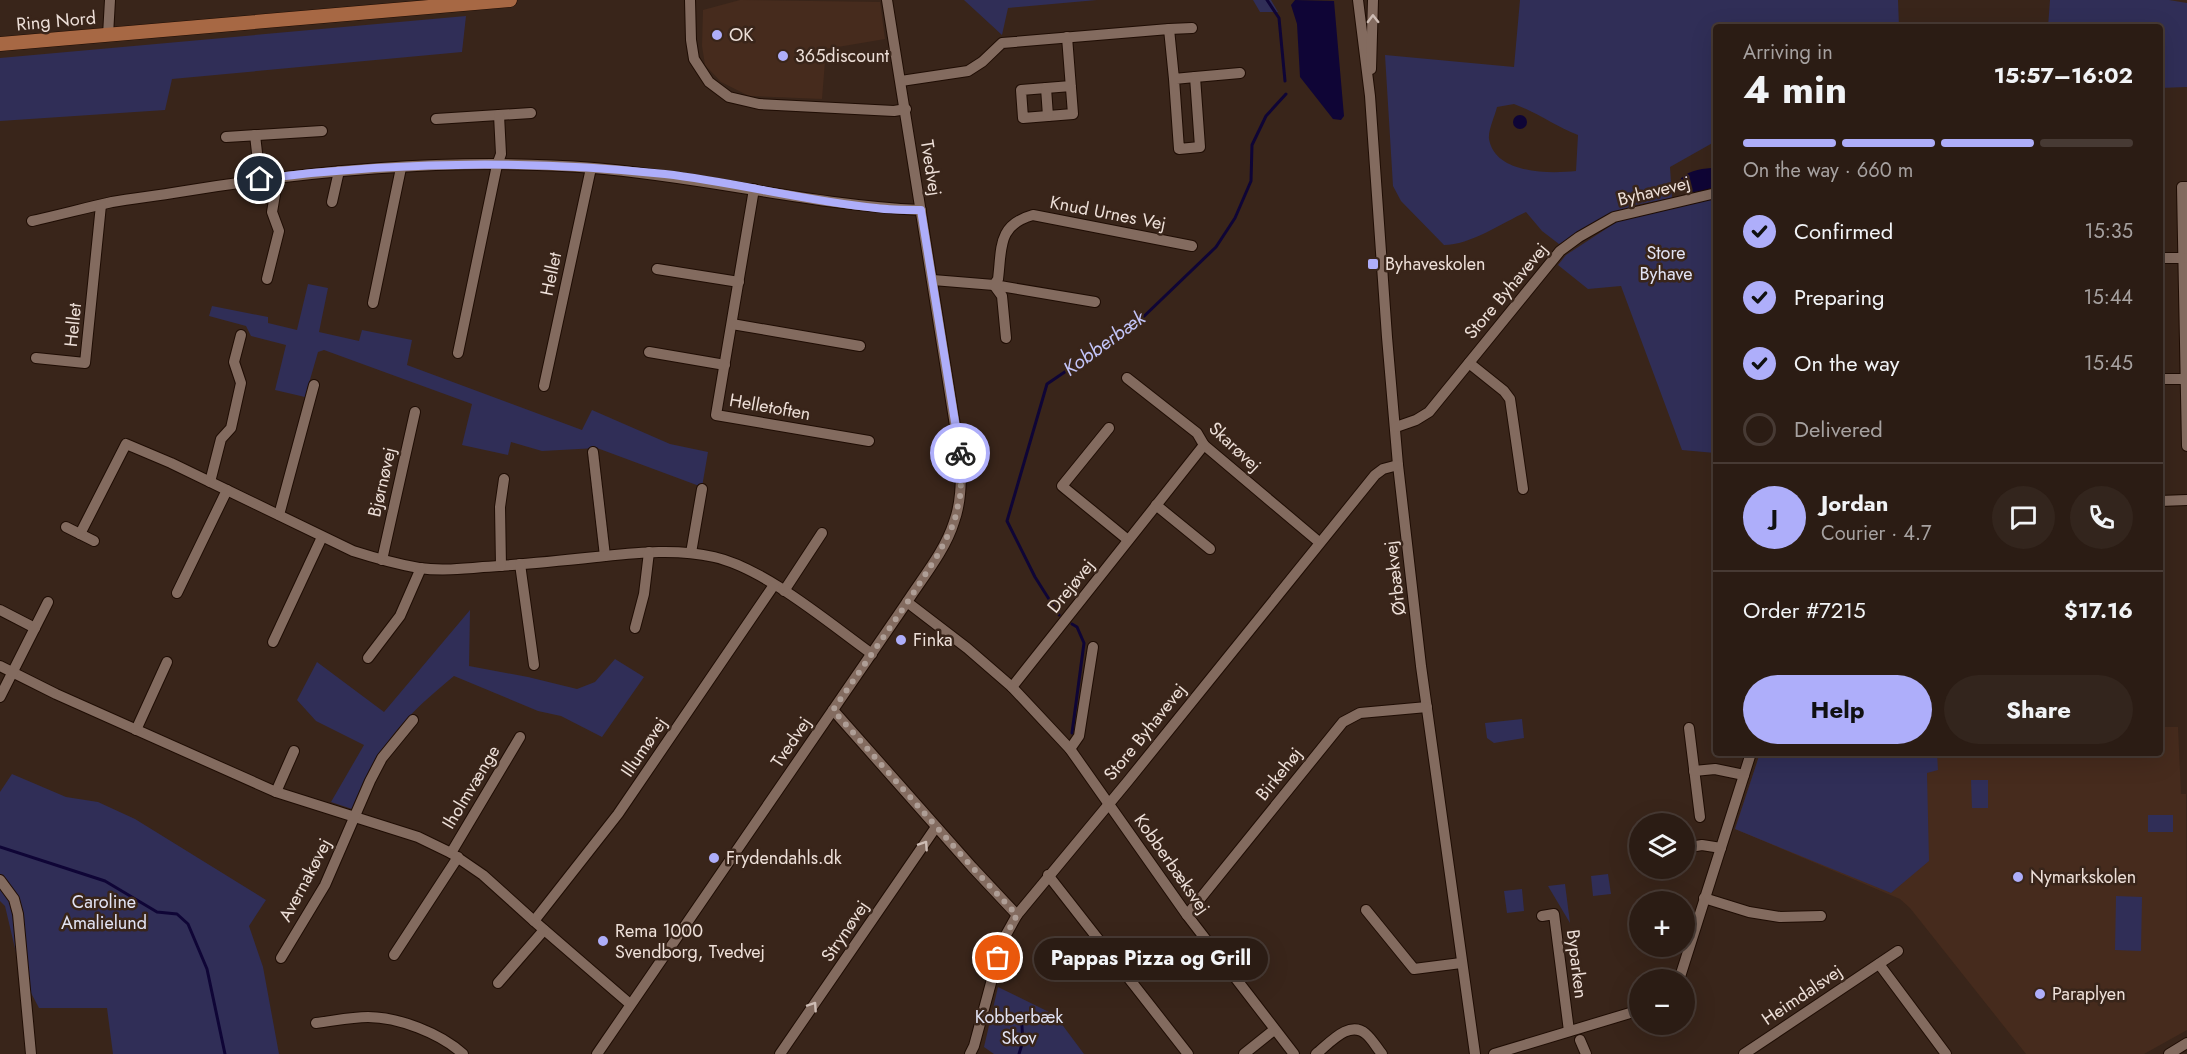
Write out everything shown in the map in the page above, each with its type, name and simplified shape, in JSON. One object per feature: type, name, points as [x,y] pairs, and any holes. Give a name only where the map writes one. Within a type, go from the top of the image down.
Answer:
[{"type":"main road","name":"Ring Nord","points":[[0,44],[510,0]]},
{"type":"street","points":[[108,35],[110,0]]},
{"type":"street","points":[[690,0],[694,59],[709,82],[729,97],[759,104],[906,110]]},
{"type":"street","name":"Ørbækvej","points":[[1358,0],[1370,96],[1398,465],[1427,707],[1474,1054]]},
{"type":"street","name":"Ørbækvej","points":[[1370,96],[1373,0]]},
{"type":"street","name":"Tvedvej","points":[[597,1054],[907,603],[939,553],[954,523],[961,492],[961,463],[887,1]]},
{"type":"street","points":[[901,81],[968,71],[982,63],[1002,43],[1192,28]]},
{"type":"street","points":[[1169,29],[1179,148],[1200,147],[1195,77]]},
{"type":"street","points":[[1067,38],[1071,86],[1073,114],[1023,118],[1020,90],[1071,86]]},
{"type":"street","points":[[1174,79],[1240,73]]},
{"type":"street","points":[[1046,88],[1048,116]]},
{"type":"street","points":[[436,119],[531,114]]},
{"type":"street","points":[[458,353],[496,165],[501,154],[500,116]]},
{"type":"street","points":[[226,137],[322,131]]},
{"type":"street","points":[[255,135],[260,179]]},
{"type":"street","points":[[32,221],[101,205],[260,179],[339,171],[496,165],[591,168],[667,175],[876,208],[921,210]]},
{"type":"street","points":[[373,303],[401,168]]},
{"type":"street","name":"Hellet","points":[[544,386],[591,168]]},
{"type":"street","points":[[332,202],[339,171]]},
{"type":"street","points":[[267,279],[279,231],[272,212],[278,177]]},
{"type":"street","points":[[2187,187],[2182,187],[2186,296],[2187,446]]},
{"type":"street","name":"Helletoften","points":[[754,189],[716,415],[869,441]]},
{"type":"street","name":"Byhavevej","points":[[1601,223],[1628,213],[1713,194]]},
{"type":"street","name":"Hellet","points":[[36,358],[85,363],[101,205]]},
{"type":"street","name":"Knud Urnes Vej","points":[[994,285],[998,279],[1004,239],[1008,228],[1021,218],[1033,215],[1192,246]]},
{"type":"street","name":"Store Byhavevej","points":[[1396,427],[1416,420],[1429,412],[1560,251],[1601,223]]},
{"type":"street","points":[[2163,258],[2184,258]]},
{"type":"street","points":[[657,269],[739,282]]},
{"type":"street","points":[[933,280],[994,285],[1095,302]]},
{"type":"street","points":[[994,285],[1002,296],[1006,338]]},
{"type":"street","points":[[732,324],[860,346]]},
{"type":"street","points":[[210,482],[221,439],[231,428],[241,384],[234,362],[241,335]]},
{"type":"street","name":"Helletoften","points":[[649,352],[725,365]]},
{"type":"street","name":"Store Byhavevej","points":[[1469,363],[1504,391],[1510,399],[1522,489]]},
{"type":"street","name":"Skarøvej","points":[[1127,378],[1197,433],[1204,445],[1319,542]]},
{"type":"street","points":[[2163,379],[2185,379]]},
{"type":"street","points":[[279,515],[314,385]]},
{"type":"street","name":"Bjørnøvej","points":[[382,560],[415,412]]},
{"type":"street","points":[[1109,428],[1062,486],[1128,540]]},
{"type":"street","points":[[80,534],[126,444],[353,551],[421,568],[454,569],[501,566],[649,552],[692,553],[715,557],[740,566],[779,588],[872,654]]},
{"type":"street","name":"Drejøvej","points":[[1011,687],[1204,445]]},
{"type":"street","points":[[593,452],[605,556]]},
{"type":"street","name":"Store Byhavevej","points":[[970,1054],[1002,942],[1017,915],[1375,475],[1398,465]]},
{"type":"street","points":[[501,566],[500,507],[504,479]]},
{"type":"street","points":[[692,553],[702,489]]},
{"type":"street","points":[[177,593],[227,490]]},
{"type":"street","points":[[2163,501],[2187,500]]},
{"type":"street","points":[[1156,505],[1210,549]]},
{"type":"street","points":[[66,527],[94,541]]},
{"type":"street","points":[[779,588],[822,533]]},
{"type":"street","points":[[273,642],[322,537]]},
{"type":"street","points":[[635,628],[644,594],[649,552]]},
{"type":"street","points":[[520,564],[534,665]]},
{"type":"street","points":[[368,658],[400,616],[421,568]]},
{"type":"street","name":"Illumøvej","points":[[534,921],[618,814],[779,588]]},
{"type":"street","points":[[0,697],[48,602]]},
{"type":"street","name":"Kobberbæksvej","points":[[907,603],[967,648],[1011,687],[1070,749],[1187,915],[1294,1054]]},
{"type":"street","points":[[0,610],[35,628]]},
{"type":"street","points":[[1070,749],[1079,736],[1093,646]]},
{"type":"street","points":[[136,730],[167,662]]},
{"type":"street","points":[[0,666],[276,792],[418,837],[454,855],[483,875],[630,1004]]},
{"type":"street","name":"Birkehøj","points":[[1187,915],[1343,722],[1360,713],[1427,707]]},
{"type":"street","points":[[833,710],[1017,915]]},
{"type":"street","name":"Avernakøvej","points":[[281,958],[325,885],[382,758],[413,720]]},
{"type":"street","points":[[1689,728],[1700,817]]},
{"type":"street","name":"Iholmvænge","points":[[454,855],[520,737]]},
{"type":"street","points":[[276,792],[294,751]]},
{"type":"street","points":[[1682,969],[1750,756]]},
{"type":"street","points":[[1694,771],[1714,768],[1744,775]]},
{"type":"street","name":"Strynøvej","points":[[780,1054],[936,827]]},
{"type":"street","points":[[1695,846],[1721,848]]},
{"type":"street","points":[[394,954],[454,855]]},
{"type":"street","points":[[1048,875],[1188,1054]]},
{"type":"street","points":[[0,880],[14,899],[18,914],[31,1054]]},
{"type":"street","points":[[1704,898],[1749,912],[1780,917],[1821,916]]},
{"type":"street","points":[[1366,910],[1414,969],[1461,963]]},
{"type":"street","name":"Byparken","points":[[1542,916],[1554,914],[1569,1030]]},
{"type":"street","points":[[498,983],[544,930]]},
{"type":"street","name":"Heimdalsvej","points":[[1744,1054],[1898,951]]},
{"type":"street","points":[[1879,964],[1946,1054]]},
{"type":"street","name":"Byparken","points":[[1494,1054],[1629,1013]]},
{"type":"street","points":[[316,1023],[368,1017],[398,1021],[425,1030],[459,1053]]},
{"type":"street","points":[[1316,1054],[1345,1030],[1354,1029],[1365,1033],[1382,1054]]},
{"type":"street","points":[[1244,1054],[1274,1030]]},
{"type":"street","points":[[1580,1040],[1586,1054]]},
{"type":"street","points":[[2169,1054],[2187,1043]]},
{"type":"shaded area","points":[[740,0],[880,2],[885,39],[826,49],[822,99],[749,96],[721,82],[705,65],[702,46],[703,10]]},
{"type":"shaded area","points":[[1295,0],[1334,1],[1344,116],[1341,120],[1333,119],[1300,77],[1297,24],[1291,5]]},
{"type":"shaded area","points":[[1517,115],[1523,115],[1527,122],[1523,129],[1517,129],[1513,125],[1513,119]]},
{"type":"shaded area","points":[[1713,168],[1713,188],[1691,192],[1679,186],[1682,178],[1697,170]]},
{"type":"shaded area","name":"Nymarkskolen","points":[[2163,727],[2178,727],[2181,794],[2186,794],[2187,1030],[2144,1054],[2026,1054],[1910,908],[1900,899],[1735,829],[1759,756],[2163,756]]},
{"type":"green space","points":[[964,0],[1097,0],[1008,8],[1002,35]]},
{"type":"green space","points":[[1253,0],[1271,0],[1278,12],[1260,12]]},
{"type":"green space","points":[[1520,0],[1898,0],[1899,24],[1713,24],[1713,143],[1670,167],[1672,198],[1635,205],[1559,244],[1542,231],[1526,212],[1486,233],[1444,245],[1401,201],[1393,186],[1385,55],[1514,67]],"holes":[[[1514,104],[1578,135],[1576,171],[1538,171],[1512,165],[1493,151],[1489,139],[1497,107]]]},
{"type":"green space","points":[[2050,0],[2169,0],[2187,3],[2187,87],[2163,88],[2163,24],[2048,24]]},
{"type":"green space","points":[[466,16],[462,52],[172,79],[165,110],[0,121],[0,58]]},
{"type":"green space","name":"Store Byhave","points":[[1713,199],[1713,453],[1682,450],[1621,286],[1588,289],[1558,265],[1566,255],[1618,221]]},
{"type":"green space","points":[[308,284],[328,288],[319,332],[359,341],[362,330],[412,340],[407,365],[582,430],[592,410],[670,444],[708,452],[702,487],[597,448],[542,451],[511,442],[508,455],[462,445],[472,404],[324,350],[318,352],[305,397],[275,390],[286,345],[251,336],[246,326],[209,316],[212,306],[268,317],[268,323],[297,330]]},
{"type":"green space","points":[[470,610],[469,666],[577,689],[595,682],[615,659],[644,677],[602,737],[561,716],[538,711],[454,676],[420,705],[393,735],[371,768],[352,809],[331,802],[364,745],[316,721],[297,700],[317,662],[384,712]]},
{"type":"green space","points":[[1522,719],[1524,738],[1494,743],[1487,738],[1485,723]]},
{"type":"green space","points":[[1759,756],[1937,756],[1938,770],[1927,773],[1929,861],[1891,893],[1735,829]]},
{"type":"green space","name":"Caroline Amalielund","points":[[12,774],[66,797],[98,802],[135,819],[266,900],[249,926],[263,967],[279,1054],[113,1054],[107,1008],[39,1008],[21,974],[5,906],[0,901],[0,792]]},
{"type":"green space","points":[[1971,780],[1988,780],[1988,808],[1972,808]]},
{"type":"green space","points":[[2148,815],[2173,815],[2173,832],[2148,832]]},
{"type":"green space","points":[[1608,874],[1611,894],[1593,896],[1591,876]]},
{"type":"green space","points":[[1565,884],[1570,923],[1548,886]]},
{"type":"green space","points":[[1522,889],[1524,911],[1507,913],[1504,891]]},
{"type":"green space","points":[[2116,896],[2142,897],[2141,951],[2115,950]]},
{"type":"green space","name":"Kobberbæk Skov","points":[[998,987],[1055,1015],[1084,1054],[994,1054],[984,1047]]},
{"type":"waterway","name":"Kobberbæk","points":[[1267,0],[1279,18],[1285,81]]},
{"type":"waterway","name":"Kobberbæk","points":[[1059,615],[1035,577],[1007,521],[1047,384],[1137,323],[1216,247],[1235,218],[1251,181],[1252,145],[1266,116],[1286,94]]},
{"type":"waterway","name":"Kobberbæk","points":[[1072,624],[1077,627],[1084,643],[1072,733]]},
{"type":"waterway","points":[[0,847],[105,881],[157,912],[177,914],[188,924],[207,969],[225,1054]]},
{"type":"waterway","name":"Kobberbæk","points":[[1019,1054],[1023,1041],[1021,1013]]},
{"type":"way so far","points":[[960,453],[961,492],[954,523],[939,553],[907,603],[833,710],[1017,915],[1002,942],[998,958]]},
{"type":"place","name":"OK","points":[[717,35]]},
{"type":"place","name":"365discount","points":[[783,56]]},
{"type":"place","name":"Byhaveskolen","points":[[1373,264]]},
{"type":"place","name":"Finka","points":[[901,640]]},
{"type":"place","name":"Frydendahls.dk","points":[[714,858]]},
{"type":"place","name":"Nymarkskolen","points":[[2018,877]]},
{"type":"place","name":"Rema 1000 Svendborg, Tvedvej","points":[[603,941]]},
{"type":"place","name":"Pappas Pizza og Grill","points":[[998,958]]},
{"type":"place","name":"Paraplyen","points":[[2040,994]]},
{"type":"route","points":[[260,179],[337,171],[401,168],[496,165],[591,168],[667,175],[876,208],[921,210],[960,453]]}]
